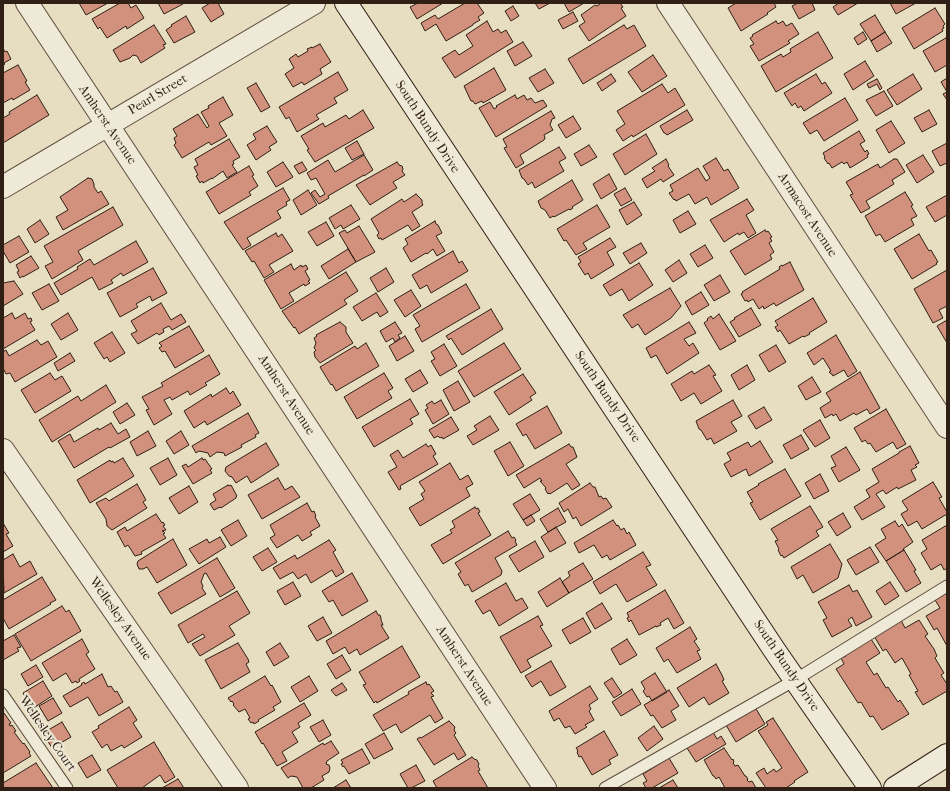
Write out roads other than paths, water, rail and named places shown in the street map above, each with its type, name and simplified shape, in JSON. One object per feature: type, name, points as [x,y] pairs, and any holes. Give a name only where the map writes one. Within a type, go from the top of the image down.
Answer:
[{"type":"street","name":"Amherst Avenue","points":[[27,3],[545,788]]},
{"type":"street","name":"Pearl Street","points":[[3,187],[314,3]]},
{"type":"street","name":"South Bundy Drive","points":[[346,3],[795,680],[870,788]]},
{"type":"street","name":"Armacost Avenue","points":[[668,3],[947,427]]},
{"type":"street","name":"Wellesley Avenue","points":[[3,450],[237,788]]},
{"type":"street","points":[[895,788],[947,755]]},
{"type":"lane","points":[[605,788],[795,680],[947,586]]},
{"type":"lane","name":"Wellesley Court","points":[[3,695],[67,788]]}]
